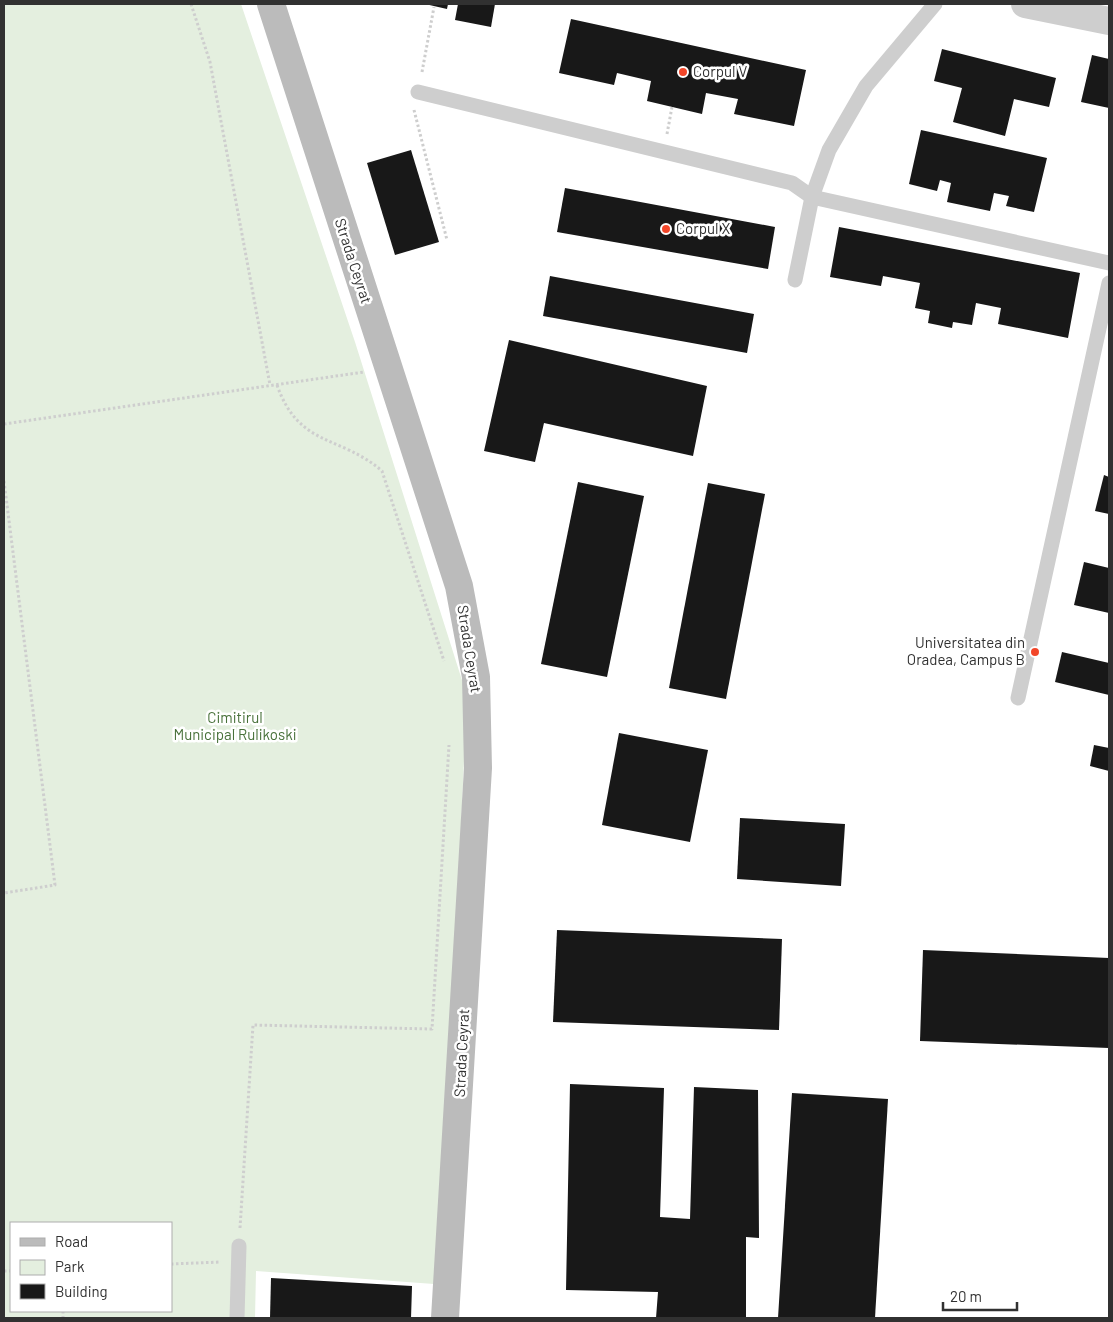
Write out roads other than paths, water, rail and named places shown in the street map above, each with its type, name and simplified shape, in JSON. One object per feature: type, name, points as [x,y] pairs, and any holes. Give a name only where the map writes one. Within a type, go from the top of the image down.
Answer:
[{"type":"main road","name":"Strada Ceyrat","points":[[273,5],[387,368],[459,586],[476,677],[478,768],[445,1318]]},
{"type":"street","points":[[1026,4],[1109,21]]},
{"type":"lane","points":[[795,280],[812,197],[829,150],[866,86],[935,4]]},
{"type":"lane","points":[[418,92],[792,183],[812,197],[1109,263]]},
{"type":"lane","points":[[1018,698],[1109,283]]},
{"type":"lane","points":[[237,1318],[239,1254]]},
{"type":"place","name":"Corpul V","points":[[683,72]]},
{"type":"place","name":"Corpul X","points":[[666,229]]},
{"type":"place","name":"Universitatea din Oradea, Campus B","points":[[1035,652]]},
{"type":"park label","name":"Cimitirul Municipal Rulikoski","points":[[235,726]]}]
